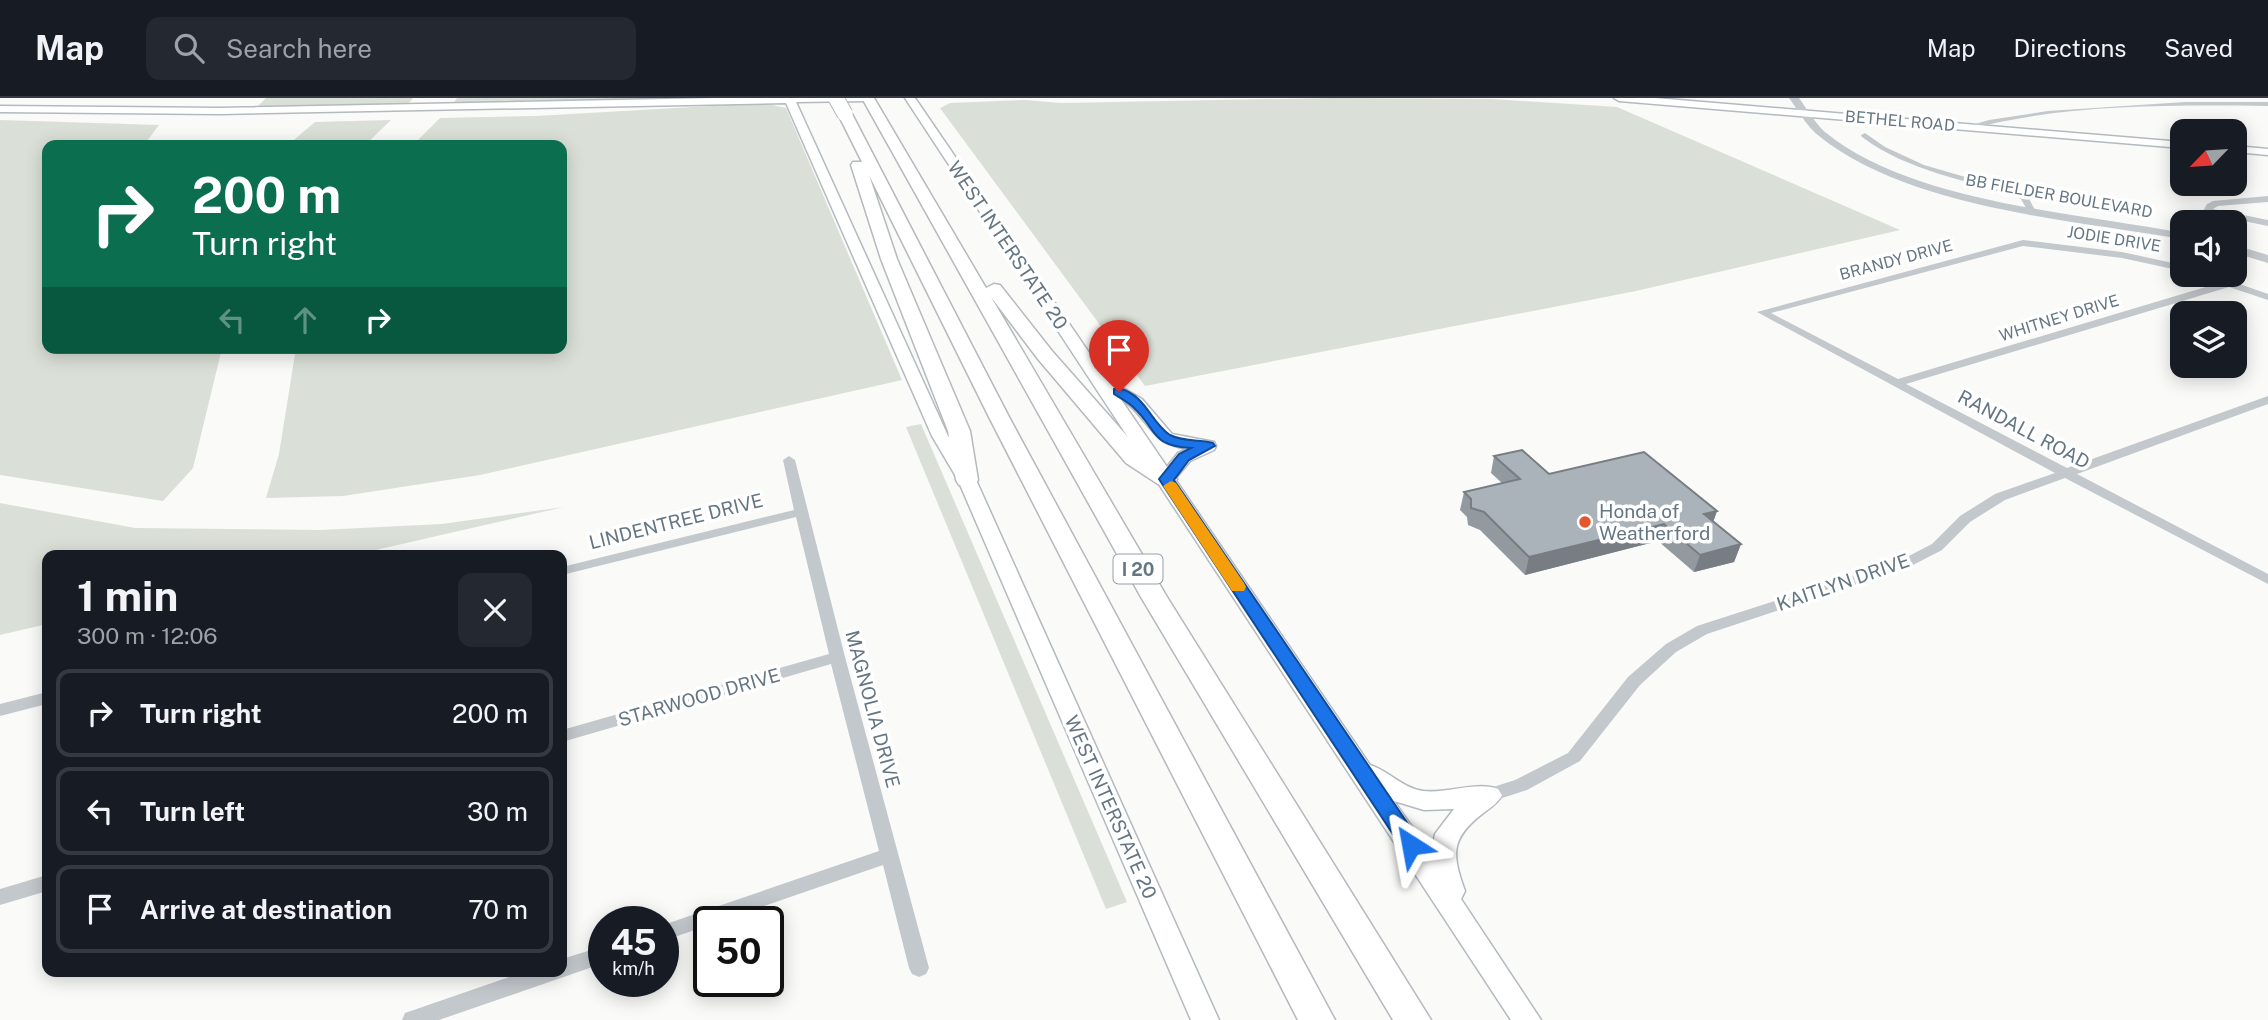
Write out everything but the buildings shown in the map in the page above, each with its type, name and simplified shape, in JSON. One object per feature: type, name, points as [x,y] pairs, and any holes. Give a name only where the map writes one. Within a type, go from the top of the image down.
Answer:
[{"type":"highway","name":"I 20","points":[[836,98],[999,417],[1317,1020]]},
{"type":"highway","name":"I 20","points":[[870,102],[1154,597],[1413,1020]]},
{"type":"highway","points":[[862,151],[858,163],[867,198],[959,431],[967,480]]},
{"type":"highway","points":[[955,249],[976,262],[1045,355],[1134,458],[1166,479]]},
{"type":"main road","name":"WEST INTERSTATE 20","points":[[910,98],[1527,1020]]},
{"type":"main road","name":"BETHEL ROAD","points":[[1619,98],[2170,144]]},
{"type":"main road","name":"WEST INTERSTATE 20","points":[[790,99],[940,436],[967,480],[1205,1020]]},
{"type":"main road","points":[[0,109],[220,111],[790,99],[870,102]]},
{"type":"main road","points":[[2247,150],[2268,152]]},
{"type":"main road","points":[[1099,380],[1138,404],[1163,437],[1177,443],[1208,446],[1184,457],[1166,479]]},
{"type":"main road","name":"KAITLYN DRIVE","points":[[1345,748],[1372,776],[1392,791],[1416,800],[1440,803],[1490,795]]},
{"type":"main road","name":"KAITLYN DRIVE","points":[[1470,934],[1443,869],[1445,834],[1459,817],[1490,795]]},
{"type":"street","name":"BB FIELDER BOULEVARD","points":[[1794,98],[1801,113],[1832,144],[1890,173],[1962,195],[2170,233]]},
{"type":"street","points":[[1969,127],[1991,121],[2129,105],[2268,104]]},
{"type":"street","points":[[1865,135],[1881,149],[1903,160],[2024,197],[2031,209]]},
{"type":"street","points":[[2209,210],[2216,202],[2268,199]]},
{"type":"street","points":[[2247,219],[2268,223]]},
{"type":"street","name":"BRANDY DRIVE","points":[[1762,312],[2023,243],[2040,243]]},
{"type":"street","name":"JODIE DRIVE","points":[[2040,243],[2170,266]]},
{"type":"street","points":[[2247,252],[2268,258]]},
{"type":"street","name":"WHITNEY DRIVE","points":[[1896,383],[2217,287]]},
{"type":"street","points":[[2241,287],[2268,297]]},
{"type":"street","name":"RANDALL ROAD","points":[[1762,312],[2268,580]]},
{"type":"street","name":"KAITLYN DRIVE","points":[[1490,795],[1521,785],[1574,757],[1634,681],[1671,648],[1711,627],[1906,563],[1937,547],[1965,519],[2000,497],[2268,400]]},
{"type":"street","name":"MAGNOLIA DRIVE","points":[[789,460],[837,657],[919,968]]},
{"type":"street","name":"LINDENTREE DRIVE","points":[[567,570],[801,512]]},
{"type":"street","name":"STARWOOD DRIVE","points":[[567,735],[837,657]]},
{"type":"street","points":[[0,710],[42,699]]},
{"type":"street","points":[[679,928],[890,855]]},
{"type":"street","points":[[0,897],[42,884]]},
{"type":"street","points":[[567,966],[588,959]]},
{"type":"street","points":[[412,1020],[536,977]]},
{"type":"shaded area","points":[[266,98],[413,98],[409,103],[256,108]]},
{"type":"shaded area","points":[[457,98],[750,98],[453,104]]},
{"type":"shaded area","points":[[1332,98],[1491,99],[1617,107],[1900,230],[1636,291],[1145,386],[940,108],[950,103],[1025,100],[1061,103]]},
{"type":"shaded area","points":[[763,103],[786,108],[902,380],[480,475],[343,496],[266,498],[279,454],[295,354],[567,354],[567,140],[418,140],[440,118],[536,116]]},
{"type":"shaded area","points":[[0,120],[159,125],[148,140],[42,140],[42,354],[221,354],[193,468],[163,501],[0,475]]},
{"type":"shaded area","points":[[391,120],[370,140],[294,140],[315,122]]},
{"type":"shaded area","points":[[921,424],[1127,902],[1106,909],[906,427]]},
{"type":"shaded area","points":[[0,503],[135,528],[320,530],[442,524],[564,507],[376,550],[42,550],[42,625],[0,635]]},
{"type":"slow traffic","points":[[1171,486],[1238,587]]},
{"type":"place","name":"Honda of Weatherford","points":[[1585,522]]},
{"type":"route","points":[[1119,392],[1138,404],[1163,437],[1177,443],[1208,446],[1184,457],[1166,479],[1411,845]]}]
